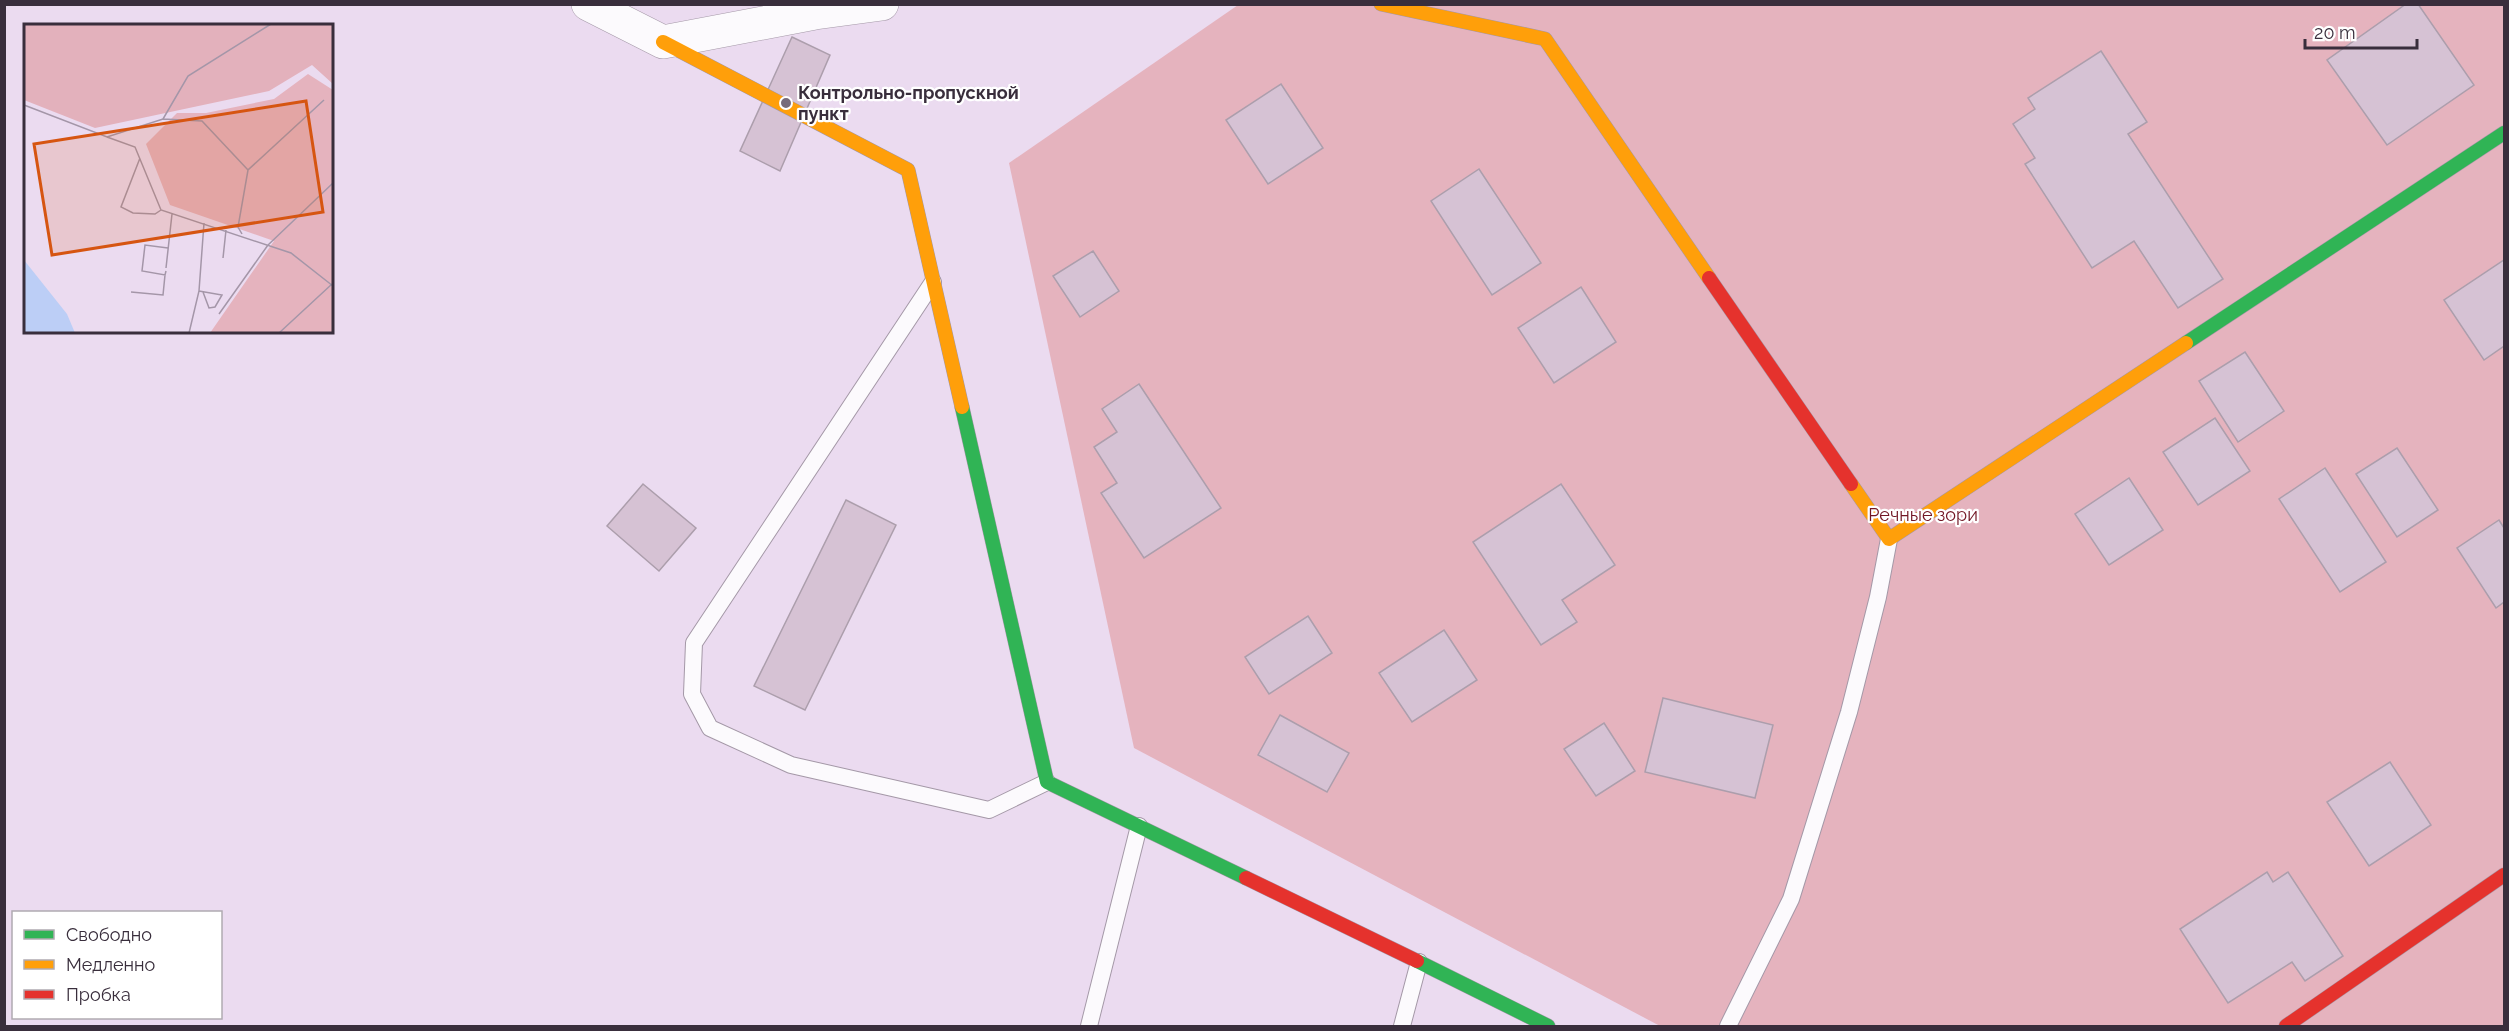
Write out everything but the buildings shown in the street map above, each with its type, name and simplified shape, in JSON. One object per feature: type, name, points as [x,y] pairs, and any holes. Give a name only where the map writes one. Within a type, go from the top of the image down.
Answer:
[{"type":"street","points":[[588,4],[908,170],[1047,782],[1548,1026]]},
{"type":"street","points":[[663,42],[815,13],[882,4]]},
{"type":"street","points":[[1381,4],[1545,39],[1890,539],[2505,133]]},
{"type":"street","points":[[2286,1026],[2505,875]]},
{"type":"lane","points":[[933,281],[694,643],[692,694],[710,728],[791,765],[989,810],[1047,782]]},
{"type":"lane","points":[[1728,1026],[1791,899],[1849,712],[1890,539]]},
{"type":"lane","points":[[1089,1026],[1139,826]]},
{"type":"lane","points":[[1402,1026],[1419,962]]},
{"type":"green space","name":"Речные зори","points":[[1238,5],[2504,5],[2504,1026],[1660,1026],[1134,748],[1009,163]]},
{"type":"traffic: fast","points":[[2186,343],[2504,133]]},
{"type":"traffic: fast","points":[[962,407],[1047,782],[1246,878]]},
{"type":"traffic: fast","points":[[1417,961],[1548,1026]]},
{"type":"traffic: slow","points":[[1381,4],[1545,39],[1709,278]]},
{"type":"traffic: slow","points":[[663,42],[908,170],[962,407]]},
{"type":"traffic: slow","points":[[1851,484],[1889,539],[2186,343]]},
{"type":"traffic: jam","points":[[1709,278],[1851,484]]},
{"type":"traffic: jam","points":[[2286,1026],[2504,875]]},
{"type":"traffic: jam","points":[[1246,878],[1417,961]]},
{"type":"place","name":"Контрольно-пропускной пункт","points":[[786,103]]}]
